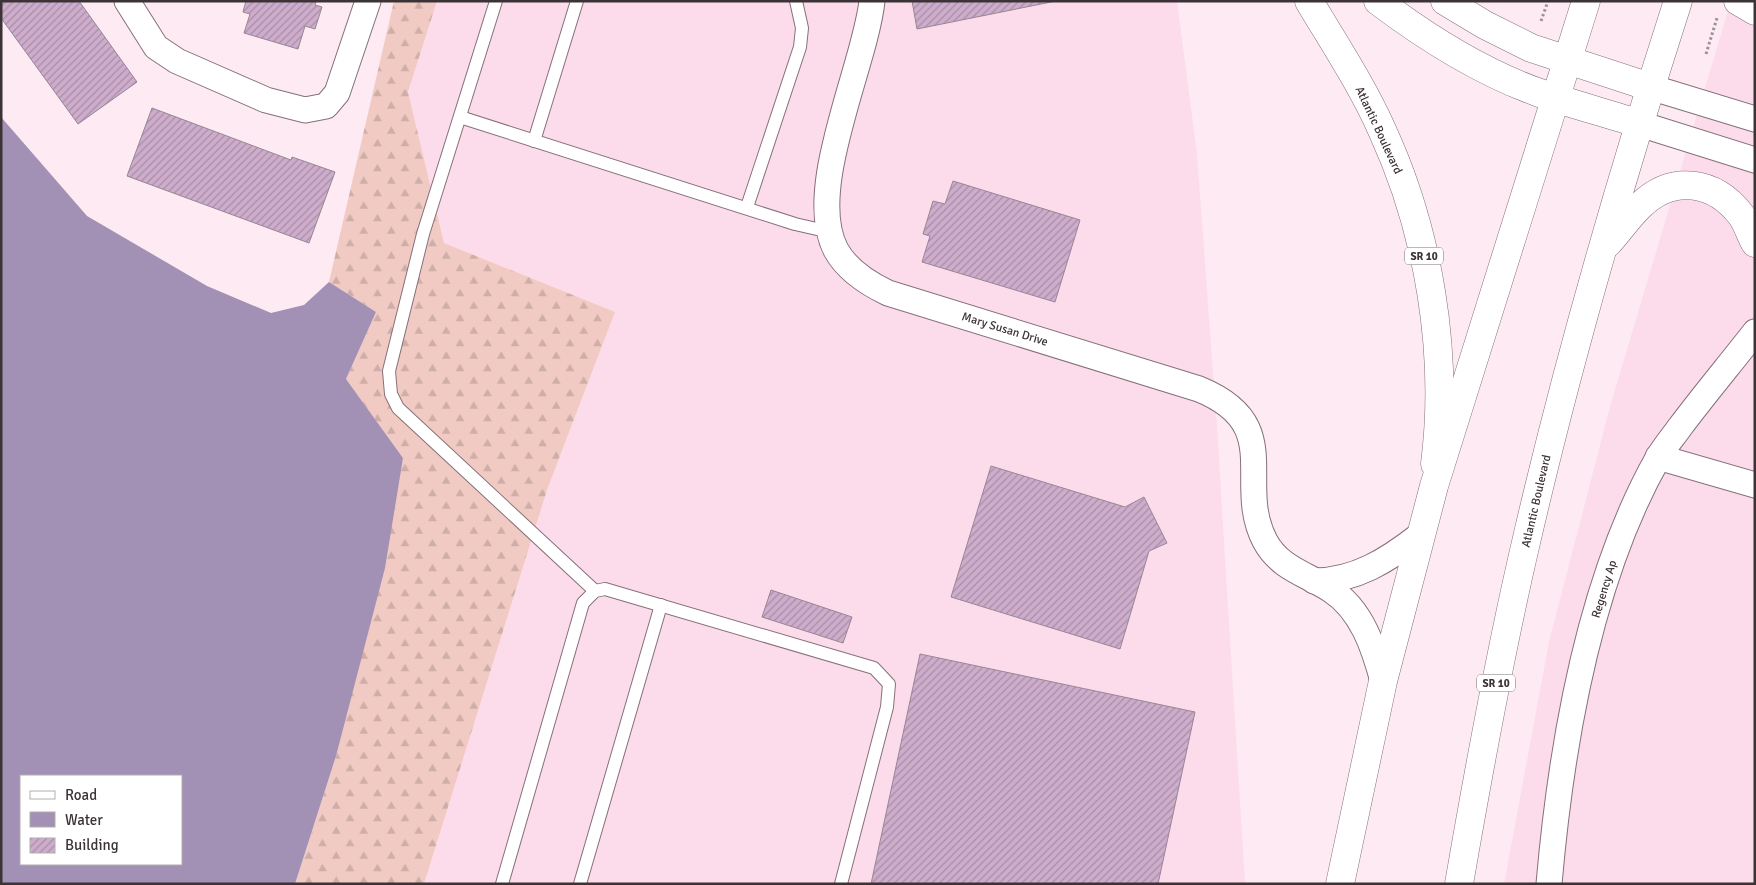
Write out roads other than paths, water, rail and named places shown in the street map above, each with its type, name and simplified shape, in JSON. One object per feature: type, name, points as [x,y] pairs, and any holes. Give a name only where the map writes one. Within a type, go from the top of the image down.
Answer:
[{"type":"main road","name":"Atlantic Boulevard","points":[[1309,1],[1353,74],[1386,138],[1410,204],[1428,272],[1437,348],[1438,432],[1433,474],[1420,536]]},
{"type":"main road","points":[[1378,1],[1417,30],[1460,56],[1519,84],[1640,124]]},
{"type":"main road","points":[[1445,1],[1508,37],[1566,61],[1650,87],[1678,1]]},
{"type":"main road","name":"Atlantic Boulevard","points":[[1340,884],[1383,681],[1420,536],[1447,440],[1586,1]]},
{"type":"main road","points":[[1728,8],[1755,11]]},
{"type":"main road","name":"SR 10","points":[[1640,124],[1650,87]]},
{"type":"main road","name":"Atlantic Boulevard","points":[[1459,884],[1485,737],[1526,541],[1565,385],[1602,250],[1640,124]]},
{"type":"main road","points":[[1602,250],[1641,204],[1670,186],[1692,184],[1720,194],[1741,216],[1755,243]]},
{"type":"street","points":[[127,1],[156,48],[177,61],[266,100],[305,110],[326,106],[337,93],[368,1]]},
{"type":"street","name":"Mary Susan Drive","points":[[872,1],[833,154],[828,197],[830,232],[836,249],[846,264],[858,276],[888,292],[1198,389],[1227,404],[1241,419],[1251,439],[1258,516],[1264,540],[1285,566],[1340,596],[1354,611],[1373,649],[1383,681]]},
{"type":"street","points":[[1650,87],[1755,119]]},
{"type":"street","points":[[1640,124],[1755,160]]},
{"type":"street","name":"Regency Ap","points":[[1549,884],[1561,774],[1590,638],[1606,576],[1628,520],[1658,457],[1697,404],[1755,332]]},
{"type":"street","points":[[1658,457],[1755,485]]},
{"type":"street","points":[[1314,581],[1346,578],[1369,569],[1389,558],[1420,536]]},
{"type":"lane","points":[[496,1],[423,234],[389,371],[391,394],[398,408],[595,591]]},
{"type":"lane","points":[[534,140],[577,1]]},
{"type":"lane","points":[[747,207],[800,47],[802,28],[796,1]]},
{"type":"lane","points":[[460,117],[747,207],[795,224],[830,232]]},
{"type":"lane","points":[[502,884],[582,603],[595,591],[606,589],[874,668],[889,684],[887,707],[841,884]]},
{"type":"lane","points":[[580,884],[662,605]]},
{"type":"water","points":[[1,117],[87,216],[207,286],[271,313],[304,305],[329,282],[376,312],[346,379],[403,458],[385,568],[336,756],[295,884],[1,884]]}]
